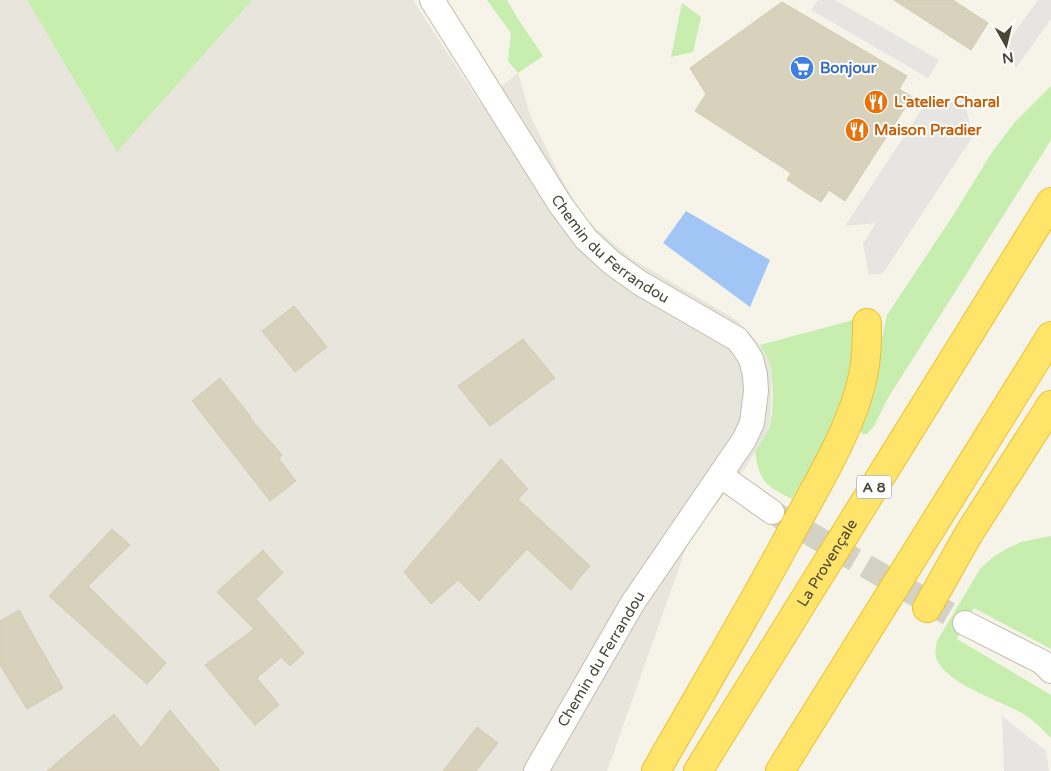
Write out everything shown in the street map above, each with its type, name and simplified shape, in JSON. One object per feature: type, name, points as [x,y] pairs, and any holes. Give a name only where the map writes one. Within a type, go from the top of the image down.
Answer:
[{"type":"highway","name":"La Provençale","points":[[698,771],[1051,202]]},
{"type":"highway","points":[[656,771],[759,591],[832,456],[850,415],[863,377],[867,323]]},
{"type":"highway","points":[[780,771],[1051,336]]},
{"type":"highway","points":[[927,608],[968,535],[1051,406]]},
{"type":"street","name":"Chemin du Ferrandou","points":[[432,0],[560,204],[586,239],[612,263],[640,284],[737,339],[751,359],[755,376],[755,406],[752,423],[744,440],[632,604],[536,771]]},
{"type":"street","points":[[720,476],[772,512]]},
{"type":"street","points":[[965,623],[1042,662],[1051,671]]},
{"type":"shaded area","points":[[0,0],[27,0],[117,151],[252,0],[413,0],[480,103],[518,73],[530,115],[560,176],[584,218],[632,259],[738,321],[760,345],[769,360],[772,377],[770,423],[764,438],[744,470],[690,537],[607,771],[0,771]]},
{"type":"shaded area","points":[[818,0],[835,0],[939,60],[928,78],[811,10]]},
{"type":"shaded area","points":[[1038,0],[1051,0],[1051,19],[1016,68],[1004,47]]},
{"type":"shaded area","points":[[963,96],[973,136],[883,273],[869,275],[863,244],[876,223],[845,226],[927,101]]},
{"type":"shaded area","points":[[1002,716],[1046,751],[1049,771],[1004,771]]},
{"type":"green space","points":[[27,0],[252,0],[117,152]]},
{"type":"green space","points":[[487,0],[507,0],[543,56],[518,73],[508,61],[511,33]]},
{"type":"green space","points":[[682,3],[701,17],[693,52],[671,57]]},
{"type":"green space","points":[[1051,86],[1051,140],[888,398],[874,426],[867,434],[862,434],[860,428],[887,315],[954,214],[992,152],[1015,122]]},
{"type":"green space","points":[[853,320],[852,371],[830,434],[792,499],[770,487],[762,477],[757,462],[755,452],[770,425],[773,401],[770,364],[760,345]]},
{"type":"green space","points":[[1051,536],[1051,649],[974,608],[957,639],[1051,695],[1051,738],[1025,715],[976,692],[952,677],[943,669],[935,653],[937,641],[980,569],[993,557],[1021,542]]},
{"type":"water","points":[[686,211],[770,260],[750,307],[663,243]]},
{"type":"building","points":[[894,0],[953,0],[988,23],[971,50]]},
{"type":"building","points":[[782,2],[907,76],[899,89],[912,97],[845,201],[829,190],[821,202],[787,180],[791,173],[695,111],[706,94],[690,68]]},
{"type":"building","points":[[294,306],[327,347],[295,372],[262,331]]},
{"type":"building","points":[[523,339],[555,378],[490,426],[458,386]]},
{"type":"building","points":[[220,378],[250,418],[282,455],[279,459],[296,481],[270,501],[192,401]]},
{"type":"building","points":[[501,459],[528,489],[518,499],[590,566],[571,590],[527,549],[479,601],[458,580],[431,604],[404,572]]},
{"type":"building","points":[[112,529],[130,545],[88,586],[166,663],[147,684],[49,596]]},
{"type":"building","points":[[263,550],[283,573],[256,599],[304,653],[290,666],[281,657],[257,678],[279,705],[255,725],[205,665],[254,629],[217,592]]},
{"type":"building","points":[[19,610],[63,688],[27,709],[0,665],[0,621]]},
{"type":"building","points":[[170,710],[220,771],[47,771],[114,714],[141,748]]},
{"type":"building","points":[[477,727],[498,743],[476,771],[443,771]]},
{"type":"tunnel","points":[[772,512],[965,623]]},
{"type":"place","name":"Bonjour","points":[[802,68]]},
{"type":"place","name":"L'atelier Charal","points":[[876,102]]},
{"type":"place","name":"Maison Pradier","points":[[857,130]]}]
